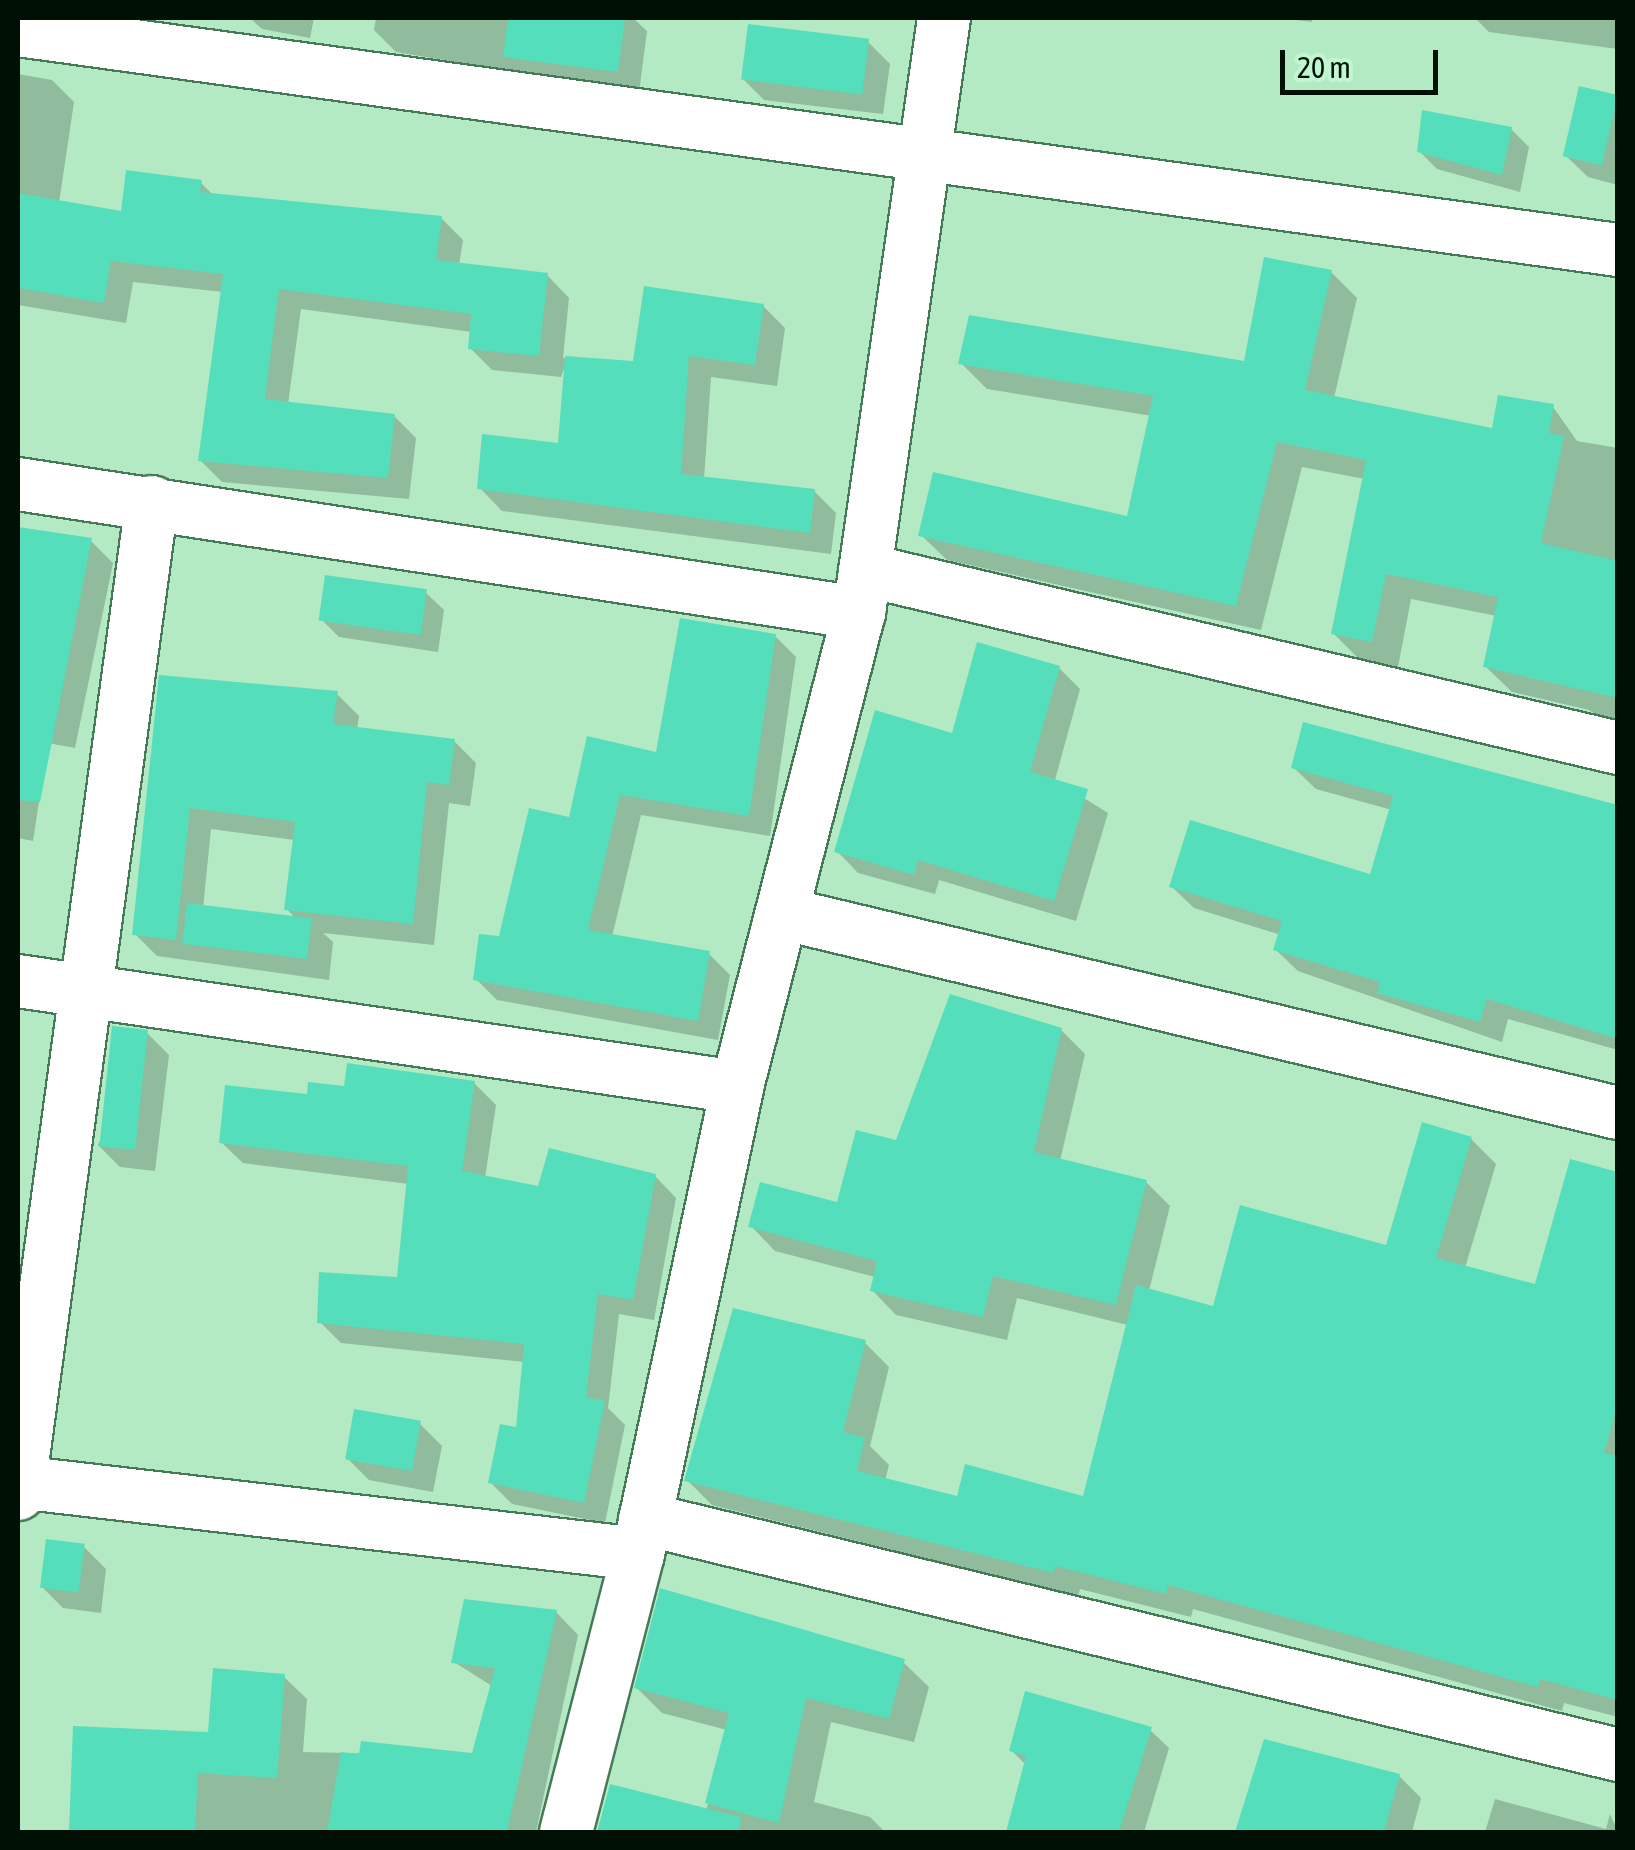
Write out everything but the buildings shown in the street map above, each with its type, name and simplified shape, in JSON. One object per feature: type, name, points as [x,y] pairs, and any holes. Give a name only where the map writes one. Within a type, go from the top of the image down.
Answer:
[{"type":"street","points":[[566,1832],[642,1536],[737,1087],[785,914],[862,592],[944,18]]},
{"type":"street","points":[[18,30],[1618,250]]},
{"type":"street","points":[[18,484],[862,592],[1618,748]]},
{"type":"street","points":[[152,502],[18,1486],[642,1536],[1618,1755]]},
{"type":"street","points":[[785,914],[1618,1113]]},
{"type":"street","points":[[18,981],[737,1087]]}]
